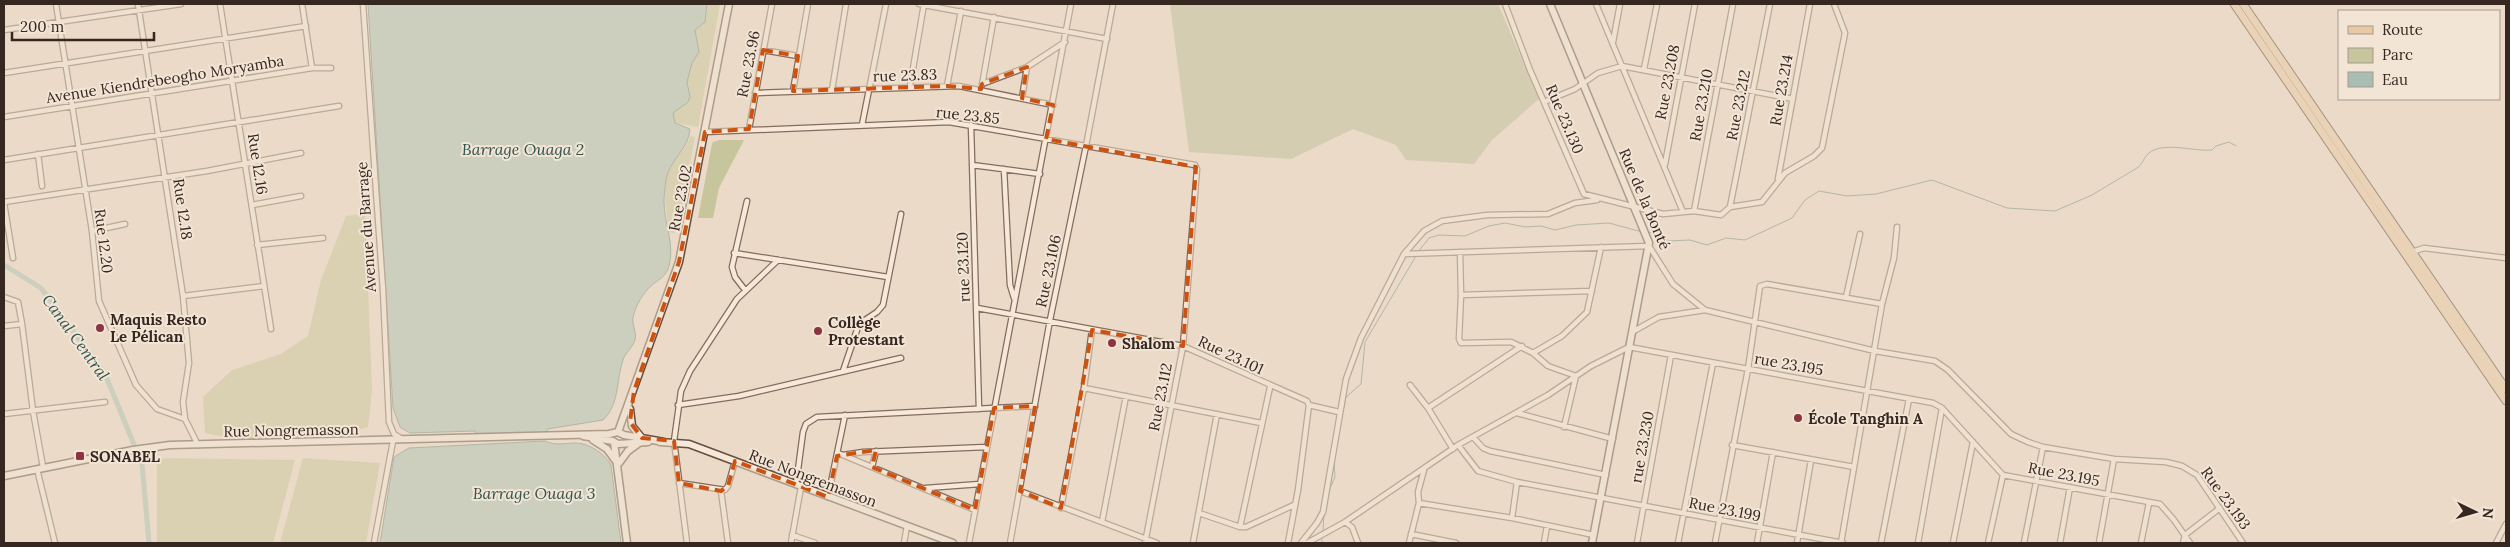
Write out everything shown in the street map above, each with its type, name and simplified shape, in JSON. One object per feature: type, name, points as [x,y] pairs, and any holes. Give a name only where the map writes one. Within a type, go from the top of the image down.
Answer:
[{"type":"main road","points":[[2234,4],[2506,401]]},
{"type":"main road","points":[[2243,4],[2506,389]]},
{"type":"street","name":"Rue 12.20","points":[[56,4],[92,231],[99,301],[136,385],[157,409],[185,419]]},
{"type":"street","name":"Rue 12.18","points":[[138,4],[183,296],[189,363],[183,402],[185,419]]},
{"type":"street","points":[[4,30],[181,4]]},
{"type":"street","name":"Rue 12.16","points":[[220,4],[234,82],[271,329]]},
{"type":"street","points":[[302,4],[312,68]]},
{"type":"street","name":"Avenue du Barrage","points":[[364,4],[383,290],[389,422],[394,434],[406,441]]},
{"type":"street","name":"Rue 23.02","points":[[619,438],[679,262],[729,4]]},
{"type":"street","name":"Rue 23.96","points":[[749,129],[772,4]]},
{"type":"street","points":[[793,91],[808,4]]},
{"type":"street","points":[[832,90],[846,4]]},
{"type":"street","points":[[862,125],[886,4]]},
{"type":"street","points":[[910,86],[922,4],[1107,39]]},
{"type":"street","points":[[969,543],[1071,4]]},
{"type":"street","name":"Rue 23.106","points":[[1010,543],[1050,320],[1113,4]]},
{"type":"street","name":"Rue 23.130","points":[[1505,4],[1580,189],[1584,194],[1663,214],[1694,211],[1721,215],[1730,209],[1762,202],[1777,181]]},
{"type":"street","name":"Rue de la Bonté","points":[[1550,4],[1640,220],[1648,244],[1673,284],[1705,310],[1875,351],[1942,364],[2011,434],[2043,446],[2114,459],[2166,462],[2187,468]]},
{"type":"street","points":[[1596,4],[1665,164],[1683,212]]},
{"type":"street","points":[[1613,43],[1620,4]]},
{"type":"street","points":[[1644,69],[1656,4]]},
{"type":"street","name":"Rue 23.208","points":[[1665,164],[1695,4]]},
{"type":"street","name":"Rue 23.210","points":[[1694,211],[1732,4]]},
{"type":"street","name":"Rue 23.212","points":[[1730,209],[1770,4]]},
{"type":"street","name":"Rue 23.214","points":[[1777,181],[1810,4]]},
{"type":"street","points":[[1777,181],[1788,170],[1819,153],[1824,143],[1844,33],[1834,4]]},
{"type":"street","points":[[947,86],[961,11]]},
{"type":"street","points":[[982,87],[994,18]]},
{"type":"street","points":[[4,73],[306,26]]},
{"type":"street","points":[[982,87],[1028,67],[1064,42]]},
{"type":"street","points":[[763,50],[798,56]]},
{"type":"street","points":[[1544,102],[1583,84],[1598,73],[1622,66],[1793,98]]},
{"type":"street","points":[[1022,98],[1028,67]]},
{"type":"street","name":"Avenue Kiendrebeogho Moryamba","points":[[4,117],[234,82],[312,68],[331,68]]},
{"type":"street","name":"rue 23.83","points":[[755,93],[910,86],[982,87],[1053,105]]},
{"type":"street","points":[[4,160],[239,124],[338,106]]},
{"type":"street","name":"rue 23.85","points":[[705,132],[945,122],[1195,165]]},
{"type":"street","name":"rue 23.120","points":[[971,125],[979,409]]},
{"type":"street","points":[[13,258],[4,202],[301,153]]},
{"type":"street","points":[[38,154],[42,186]]},
{"type":"street","points":[[972,165],[1040,174]]},
{"type":"street","name":"Rue 23.112","points":[[1146,541],[1182,346],[1196,179],[1195,165]]},
{"type":"street","points":[[1004,169],[1010,285],[1014,299]]},
{"type":"street","points":[[252,204],[301,196]]},
{"type":"street","points":[[1301,543],[1323,512],[1346,379],[1361,338],[1406,254],[1424,231],[1442,221],[1487,215],[1548,214],[1575,203],[1601,199]]},
{"type":"street","points":[[745,290],[732,272],[734,253],[747,202]]},
{"type":"street","points":[[843,370],[858,324],[877,312],[883,305],[901,214]]},
{"type":"street","points":[[92,231],[125,224]]},
{"type":"street","points":[[1842,543],[1882,304],[1894,258],[1897,227]]},
{"type":"street","points":[[1846,297],[1860,234]]},
{"type":"street","points":[[257,245],[323,238]]},
{"type":"street","points":[[1406,254],[1648,244],[1592,543]]},
{"type":"street","points":[[1533,353],[1562,336],[1588,309],[1602,247]]},
{"type":"street","points":[[2412,252],[2424,248],[2506,258]]},
{"type":"street","points":[[1460,252],[1460,339],[1462,343],[1501,341],[1522,346],[1548,366],[1576,376]]},
{"type":"street","points":[[734,253],[888,277]]},
{"type":"street","points":[[687,543],[674,441],[678,405],[690,371],[745,290],[778,260]]},
{"type":"street","points":[[1715,543],[1732,445],[1748,369],[1759,289],[1762,284],[1882,304]]},
{"type":"street","points":[[183,296],[264,286]]},
{"type":"street","points":[[1461,295],[1592,291]]},
{"type":"street","points":[[4,297],[18,302],[40,468],[55,543]]},
{"type":"street","name":"Rue 23.101","points":[[977,308],[1050,320],[1092,330],[1182,346],[1307,402],[1309,405],[1339,412]]},
{"type":"street","points":[[1632,332],[1658,317],[1705,310]]},
{"type":"street","points":[[4,326],[22,324]]},
{"type":"street","points":[[1061,508],[1084,388],[1092,330]]},
{"type":"street","points":[[1428,408],[1522,346]]},
{"type":"street","points":[[1307,543],[1345,522],[1458,445],[1517,414],[1576,376],[1630,347]]},
{"type":"street","name":"rue 23.195","points":[[1630,347],[1909,399],[1942,408]]},
{"type":"street","name":"rue 23.230","points":[[1638,543],[1671,355]]},
{"type":"street","points":[[678,405],[739,396],[843,370],[901,358]]},
{"type":"street","points":[[1678,543],[1713,363]]},
{"type":"street","points":[[1564,426],[1576,376]]},
{"type":"street","points":[[1410,384],[1428,408],[1453,449]]},
{"type":"street","points":[[1240,527],[1270,387]]},
{"type":"street","points":[[1084,388],[1261,423]]},
{"type":"street","name":"Rue 23.02","points":[[619,438],[630,409],[634,390]]},
{"type":"street","points":[[1102,522],[1126,396]]},
{"type":"street","points":[[1881,543],[1909,399]]},
{"type":"street","points":[[4,414],[105,402]]},
{"type":"street","points":[[1288,543],[1309,405]]},
{"type":"street","points":[[791,543],[806,424],[817,417],[1035,406]]},
{"type":"street","points":[[1942,408],[2003,475],[1988,543]]},
{"type":"street","points":[[1918,543],[1942,408]]},
{"type":"street","points":[[618,463],[628,451],[642,440],[632,426],[630,409]]},
{"type":"street","points":[[1193,543],[1217,414]]},
{"type":"street","points":[[1517,414],[1613,438]]},
{"type":"street","points":[[828,497],[840,454],[845,415]]},
{"type":"street","points":[[185,419],[198,445]]},
{"type":"street","name":"Rue Nongremasson","points":[[582,436],[590,438],[619,438]]},
{"type":"street","name":"Rue Nongremasson","points":[[4,476],[133,450],[198,445],[582,436],[664,442],[674,441],[689,444],[953,543]]},
{"type":"street","points":[[1473,437],[1483,448],[1490,450],[1606,475]]},
{"type":"street","points":[[590,438],[607,449],[618,463]]},
{"type":"street","points":[[619,438],[618,475],[627,543]]},
{"type":"street","points":[[374,543],[394,441]]},
{"type":"street","points":[[1953,543],[1973,442]]},
{"type":"street","name":"Rue 23.199","points":[[1458,445],[1478,471],[1517,482],[1842,543]]},
{"type":"street","points":[[1732,445],[1854,466]]},
{"type":"street","points":[[2024,543],[2043,446]]},
{"type":"street","points":[[840,454],[986,447]]},
{"type":"street","points":[[872,467],[876,451]]},
{"type":"street","points":[[1756,543],[1773,452]]},
{"type":"street","points":[[840,454],[975,510]]},
{"type":"street","points":[[2099,543],[2114,459]]},
{"type":"street","points":[[1797,543],[1811,460]]},
{"type":"street","points":[[679,483],[721,490],[728,486],[735,461]]},
{"type":"street","name":"Rue 23.193","points":[[2187,468],[2197,475],[2243,543]]},
{"type":"street","points":[[1409,543],[1420,503],[1418,492],[1424,469]]},
{"type":"street","name":"Rue 23.195","points":[[2003,475],[2162,506],[2190,543]]},
{"type":"street","points":[[1512,518],[1517,482]]},
{"type":"street","points":[[923,488],[980,484]]},
{"type":"street","points":[[2060,543],[2070,487]]},
{"type":"street","points":[[721,490],[728,543]]},
{"type":"street","points":[[1020,491],[1146,541],[1156,543]]},
{"type":"street","points":[[1420,503],[1512,518],[1594,535]]},
{"type":"street","points":[[2141,543],[2149,503]]},
{"type":"street","points":[[1199,513],[1240,527],[1253,524],[1294,505]]},
{"type":"street","points":[[2183,543],[2185,535],[2220,508]]},
{"type":"street","points":[[1345,522],[1352,527],[1358,543]]},
{"type":"street","points":[[2496,543],[2506,524]]},
{"type":"street","points":[[904,543],[907,526]]},
{"type":"street","points":[[1544,543],[1547,526]]},
{"type":"street","points":[[1410,534],[1456,543]]},
{"type":"street","points":[[792,535],[815,543]]},
{"type":"highlighted area","points":[[763,50],[798,56],[793,91],[947,86],[981,89],[982,84],[1027,67],[1022,98],[1053,105],[1046,139],[1196,167],[1183,346],[1092,330],[1061,508],[1020,491],[1035,406],[994,408],[975,510],[872,467],[876,450],[837,456],[828,497],[735,461],[728,486],[721,491],[679,483],[674,441],[642,438],[630,422],[634,391],[679,262],[705,132],[749,129]]},
{"type":"green space","points":[[707,4],[720,4],[698,127],[675,123],[673,113],[690,97],[687,82],[692,63],[697,55],[695,30],[706,18]]},
{"type":"green space","points":[[1170,4],[1498,4],[1539,99],[1492,140],[1474,164],[1406,160],[1396,145],[1353,129],[1291,159],[1189,152]]},
{"type":"green space","points":[[690,136],[695,137],[678,229],[674,233],[668,232],[665,193],[666,178],[671,165],[686,145]]},
{"type":"green space","points":[[720,140],[744,140],[719,188],[713,218],[698,218],[712,144]]},
{"type":"green space","points":[[365,214],[372,390],[368,427],[337,436],[234,439],[205,433],[203,397],[232,370],[281,354],[308,336],[321,280],[346,216]]},
{"type":"green space","points":[[157,458],[295,460],[273,543],[157,543]]},
{"type":"green space","points":[[303,458],[380,463],[366,543],[280,543]]},
{"type":"water","name":"Barrage Ouaga 2","points":[[368,4],[707,4],[705,22],[695,30],[699,52],[692,63],[687,82],[690,97],[688,102],[673,113],[675,123],[690,129],[686,143],[671,166],[666,180],[664,210],[671,250],[668,270],[646,292],[634,313],[635,340],[624,357],[615,399],[603,420],[548,429],[545,434],[476,435],[475,431],[410,433],[400,427],[393,408]]},
{"type":"water","name":"Barrage Ouaga 3","points":[[545,441],[557,444],[581,443],[596,450],[611,465],[621,543],[380,543],[394,457],[409,448]]},
{"type":"waterway","points":[[1646,232],[1656,233],[1669,241],[1690,240],[1707,245],[1726,238],[1745,240],[1792,218],[1805,200],[1819,191],[1847,196],[1876,194],[1932,180],[2007,208],[2055,211],[2092,195],[2137,168],[2147,155],[2155,150],[2171,147],[2212,150],[2216,146],[2229,142],[2236,146]]},
{"type":"waterway","points":[[1418,252],[1429,238],[1439,235],[1465,236],[1489,226],[1505,223],[1525,227],[1541,226],[1555,230],[1576,225],[1609,223],[1642,232]]},
{"type":"waterway","points":[[1337,439],[1346,397],[1361,384],[1365,342],[1416,256]]},
{"type":"waterway","name":"Canal Central","points":[[4,265],[41,288],[105,374],[142,464],[149,543]]},
{"type":"waterway","points":[[1328,493],[1335,477],[1334,462]]},
{"type":"waterway","points":[[1323,531],[1324,514]]},
{"type":"place","name":"Maquis Resto Le Pélican","points":[[100,328]]},
{"type":"place","name":"Collège Protestant","points":[[818,331]]},
{"type":"place","name":"Shalom","points":[[1112,343]]},
{"type":"place","name":"École Tanghin A","points":[[1798,418]]},
{"type":"place","name":"SONABEL","points":[[80,456]]}]
